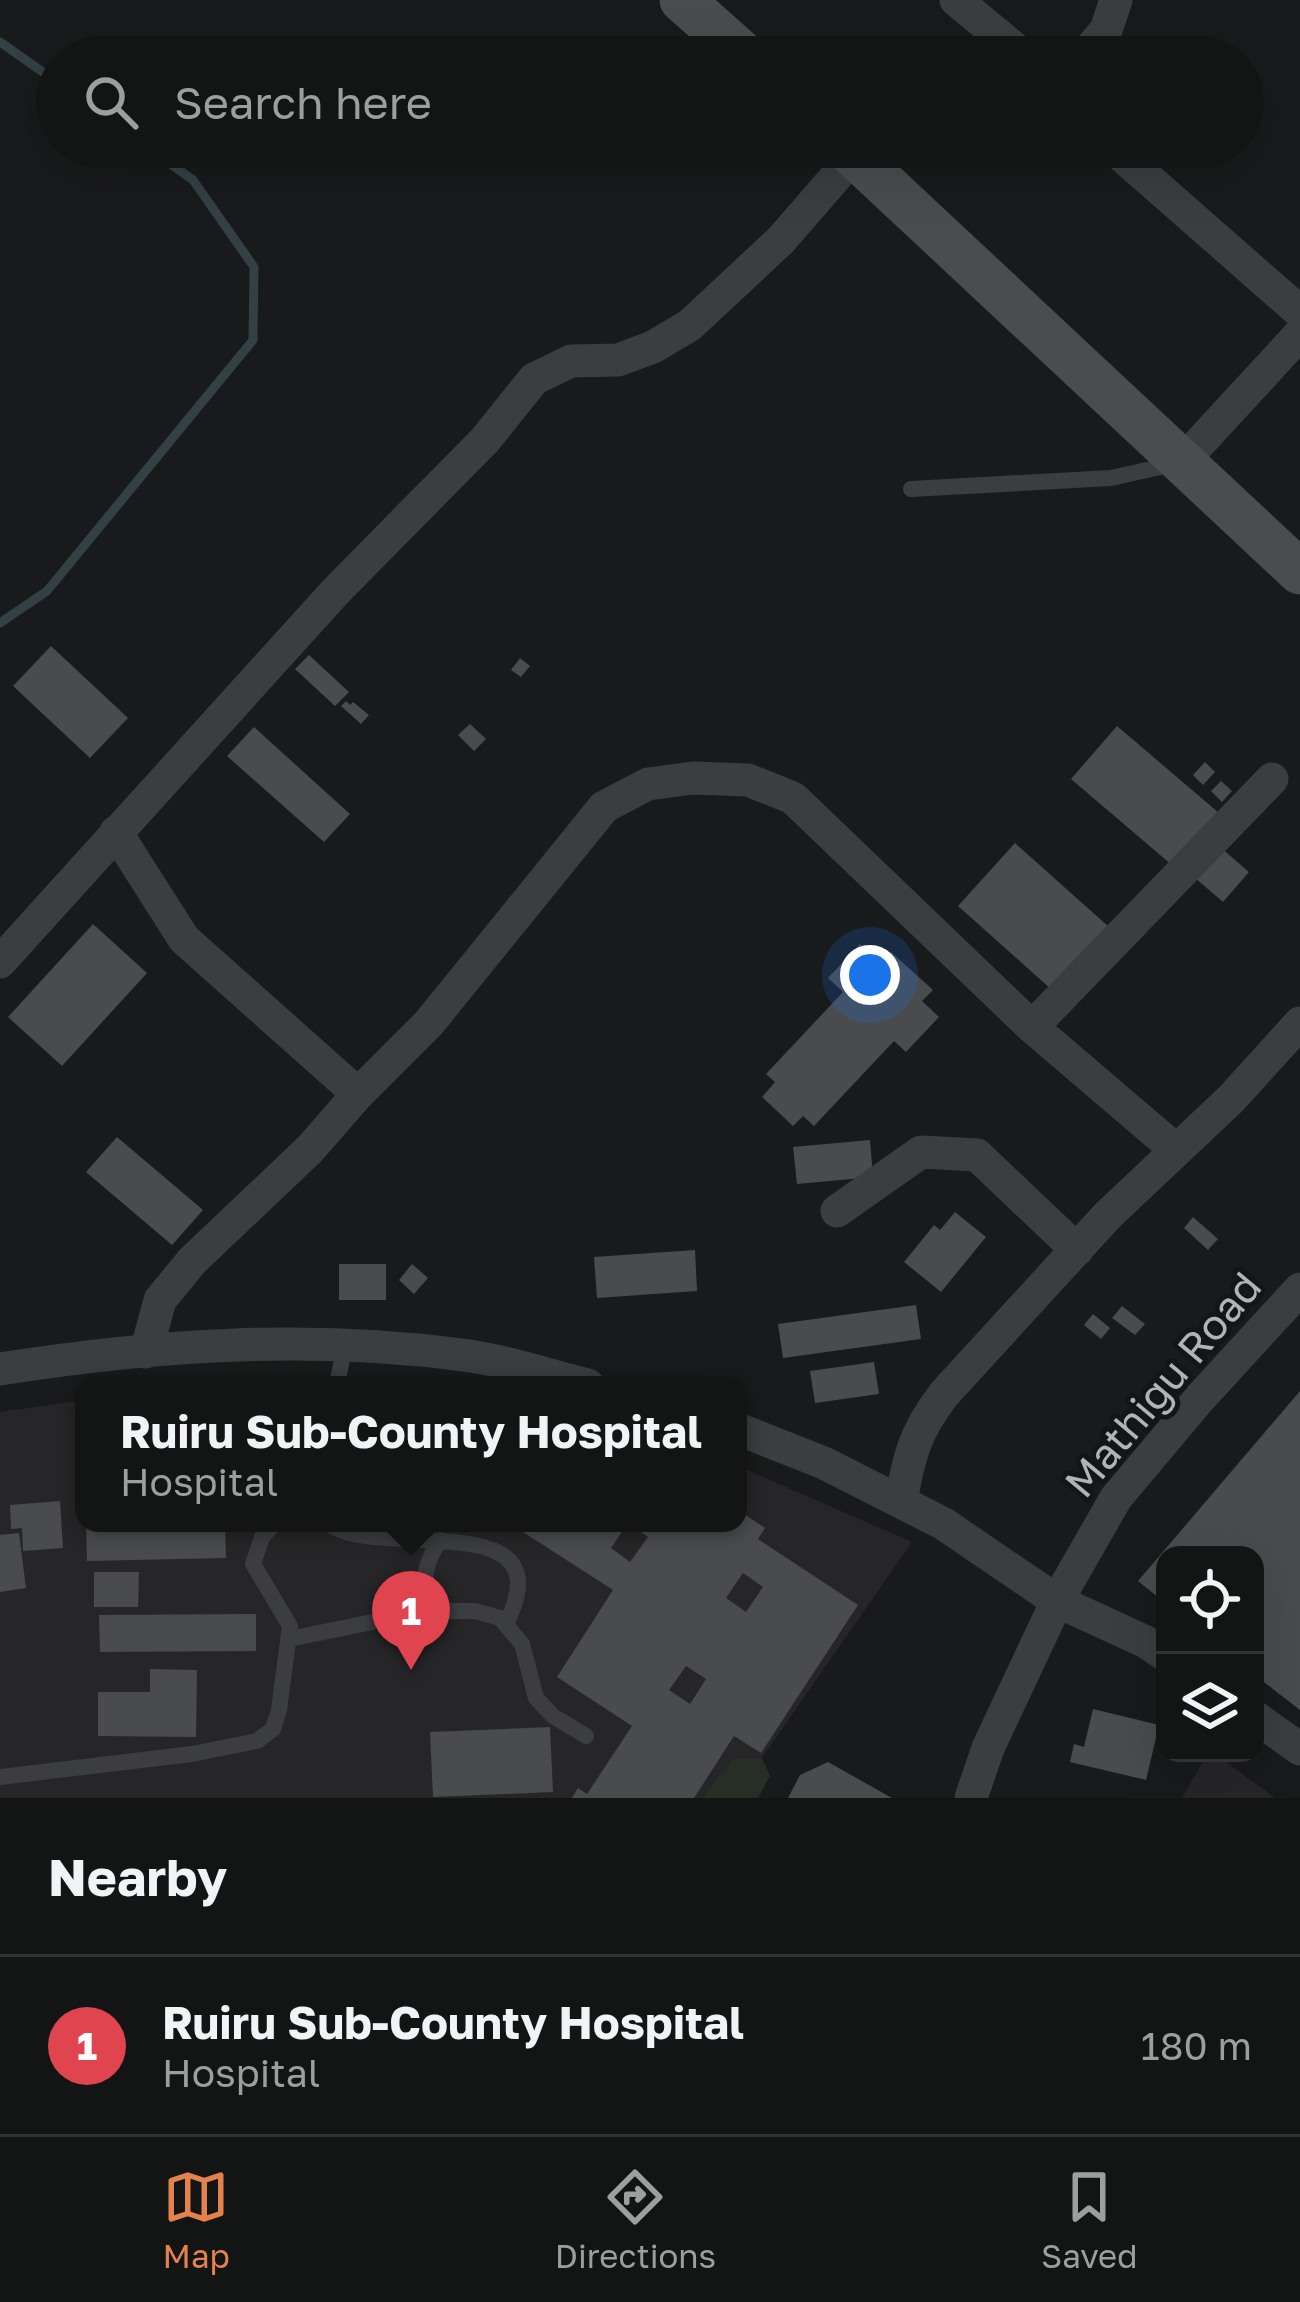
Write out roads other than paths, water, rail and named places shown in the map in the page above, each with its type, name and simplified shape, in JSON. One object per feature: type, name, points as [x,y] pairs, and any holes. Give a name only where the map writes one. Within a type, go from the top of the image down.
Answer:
[{"type":"main road","points":[[682,0],[722,36]]},
{"type":"main road","points":[[879,168],[1300,572]]},
{"type":"street","points":[[956,0],[980,36]]},
{"type":"street","points":[[1101,36],[1116,0]]},
{"type":"street","points":[[0,962],[336,591],[484,440],[534,379],[571,361],[618,360],[653,347],[690,325],[855,168]]},
{"type":"street","points":[[1133,168],[1299,330],[1183,462]]},
{"type":"street","points":[[146,1352],[160,1300],[192,1261],[310,1149],[429,1023],[604,807],[648,784],[693,778],[748,780],[794,798],[1032,1027],[1176,1150]]},
{"type":"street","points":[[1032,1027],[1272,779]]},
{"type":"street","points":[[116,832],[184,939],[358,1094]]},
{"type":"street","points":[[901,1502],[910,1449],[921,1424],[944,1394],[1077,1250],[1231,1099],[1300,1023]]},
{"type":"street","points":[[837,1211],[921,1152],[977,1155],[1077,1250]]},
{"type":"street","name":"Mathigu Road","points":[[971,1798],[988,1748],[1057,1601],[1117,1498],[1300,1289]]},
{"type":"street","points":[[0,1369],[213,1345],[345,1342],[466,1355],[551,1376]]},
{"type":"street","points":[[747,1433],[824,1463],[944,1524],[1057,1601],[1164,1654]]},
{"type":"street","points":[[1264,1724],[1300,1749]]},
{"type":"lane","points":[[911,489],[1111,478],[1183,462]]},
{"type":"lane","points":[[339,1376],[345,1342]]},
{"type":"lane","points":[[0,1777],[192,1754],[257,1741],[273,1729],[290,1626],[253,1564],[267,1532]]},
{"type":"lane","points":[[341,1532],[440,1540],[485,1547],[509,1558],[520,1580],[506,1624]]},
{"type":"lane","points":[[436,1612],[425,1591],[424,1572],[440,1540]]},
{"type":"lane","points":[[289,1639],[436,1612],[475,1612],[500,1618],[522,1643],[536,1698],[553,1716],[586,1736]]},
{"type":"waterway","points":[[0,42],[36,67]]},
{"type":"waterway","points":[[0,623],[47,591],[253,340],[254,267],[193,180],[176,168]]},
{"type":"place","name":"Ruiru Sub-County Hospital","points":[[411,1670]]}]
